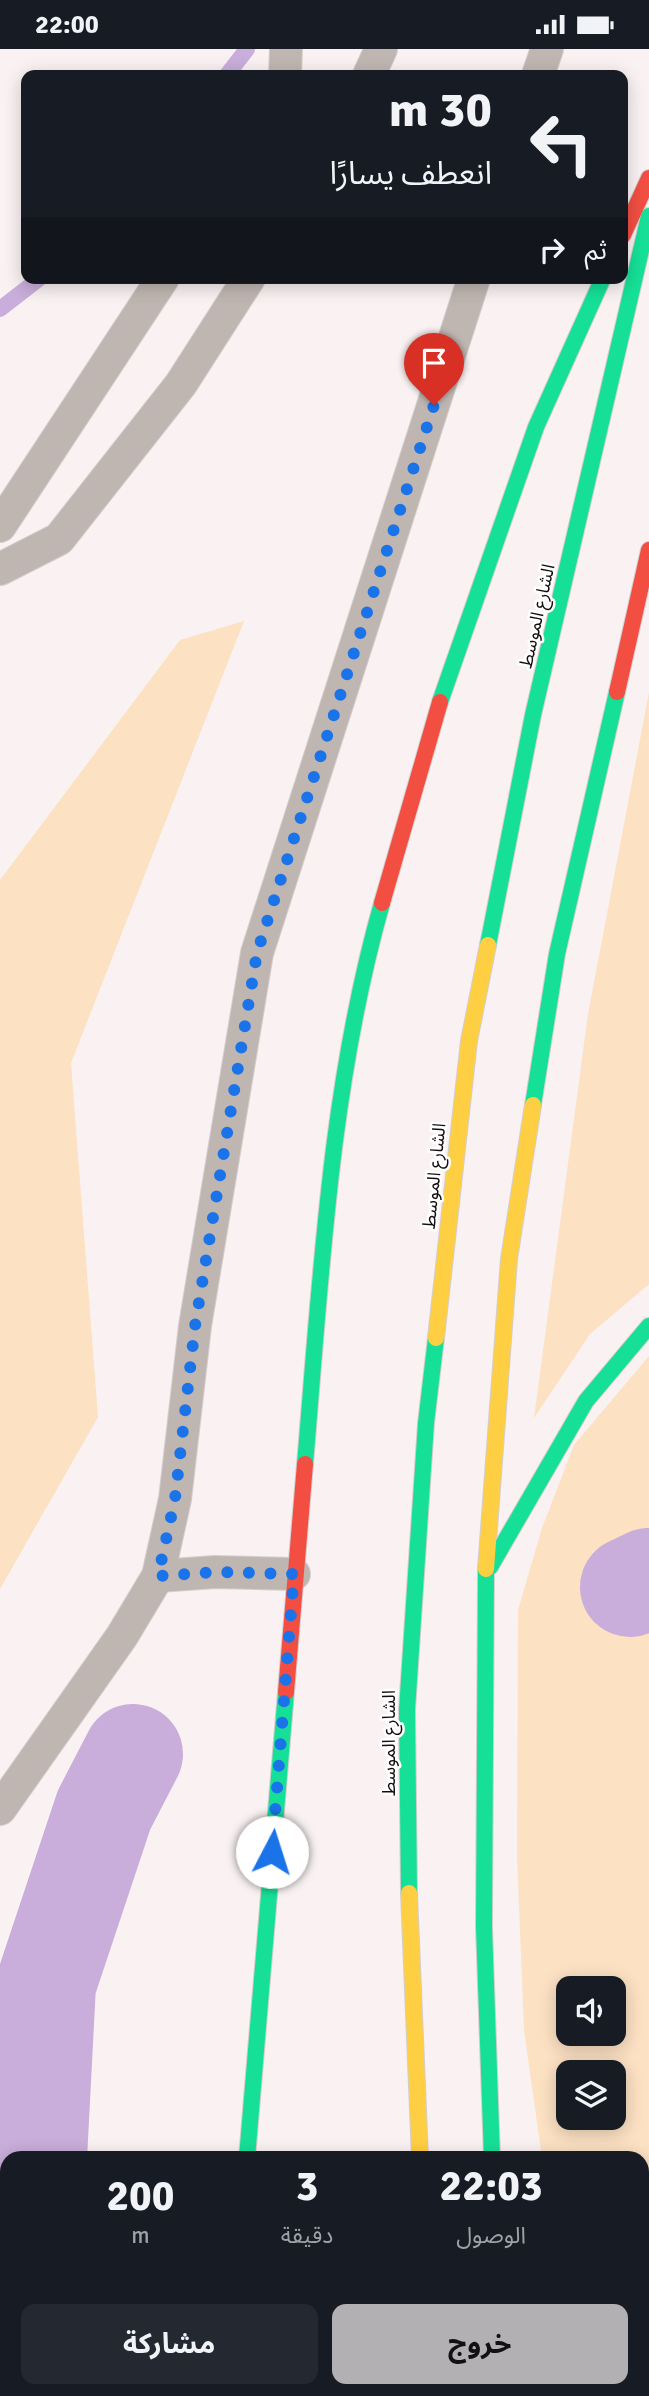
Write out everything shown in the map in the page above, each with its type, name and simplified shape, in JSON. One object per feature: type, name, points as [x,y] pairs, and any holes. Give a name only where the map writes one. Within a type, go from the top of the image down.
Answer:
[{"type":"main road","points":[[628,224],[649,178]]},
{"type":"main road","name":"الشارع الموسط","points":[[420,2151],[410,1949],[407,1710],[426,1423],[469,1041],[534,715],[649,216]]},
{"type":"main road","points":[[248,2151],[331,1154],[366,959],[446,680],[536,427],[600,284]]},
{"type":"main road","points":[[492,2151],[484,1927],[486,1575],[509,1259],[557,954],[649,550]]},
{"type":"main road","points":[[486,1575],[586,1401],[649,1326]]},
{"type":"lane","points":[[285,70],[286,49]]},
{"type":"lane","points":[[372,70],[382,49]]},
{"type":"lane","points":[[540,70],[547,49]]},
{"type":"lane","points":[[0,526],[159,284]]},
{"type":"lane","points":[[0,569],[59,539],[181,384],[245,284]]},
{"type":"lane","points":[[0,1809],[122,1636],[158,1576],[175,1499],[195,1326],[257,953],[472,284]]},
{"type":"lane","points":[[158,1576],[215,1572],[294,1574]]},
{"type":"shaded area","points":[[244,621],[71,1063],[98,1417],[0,1589],[0,880],[180,640]]},
{"type":"shaded area","points":[[649,692],[649,1284],[590,1334],[534,1418],[588,1014]]},
{"type":"shaded area","points":[[649,1356],[649,2151],[541,2151],[524,2030],[517,1856],[518,1610],[542,1528],[574,1445]]},
{"type":"waterway","points":[[231,70],[247,49]]},
{"type":"waterway","points":[[0,309],[32,284]]},
{"type":"waterway","points":[[630,1587],[649,1578]]},
{"type":"waterway","points":[[37,2151],[46,1984],[104,1810],[133,1754]]},
{"type":"traffic: fast","points":[[488,945],[533,715],[649,216]]},
{"type":"traffic: fast","points":[[440,702],[536,427],[600,284]]},
{"type":"traffic: fast","points":[[533,1105],[557,954],[617,692]]},
{"type":"traffic: fast","points":[[305,1464],[323,1252],[339,1111],[364,972],[382,903]]},
{"type":"traffic: fast","points":[[490,1567],[586,1401],[649,1326]]},
{"type":"traffic: fast","points":[[409,1893],[407,1710],[426,1423],[436,1338]]},
{"type":"traffic: fast","points":[[486,1569],[484,1927],[492,2151]]},
{"type":"traffic: fast","points":[[248,2151],[286,1692]]},
{"type":"traffic: slow","points":[[436,1338],[469,1041],[488,945]]},
{"type":"traffic: slow","points":[[486,1569],[509,1259],[533,1105]]},
{"type":"traffic: slow","points":[[409,1893],[420,2151]]},
{"type":"traffic: jam","points":[[628,224],[649,178]]},
{"type":"traffic: jam","points":[[617,692],[649,550]]},
{"type":"traffic: jam","points":[[382,903],[440,702]]},
{"type":"traffic: jam","points":[[286,1692],[305,1464]]},
{"type":"route","points":[[272,1852],[294,1574],[215,1572],[158,1576],[175,1499],[195,1326],[257,953],[434,405]]}]
